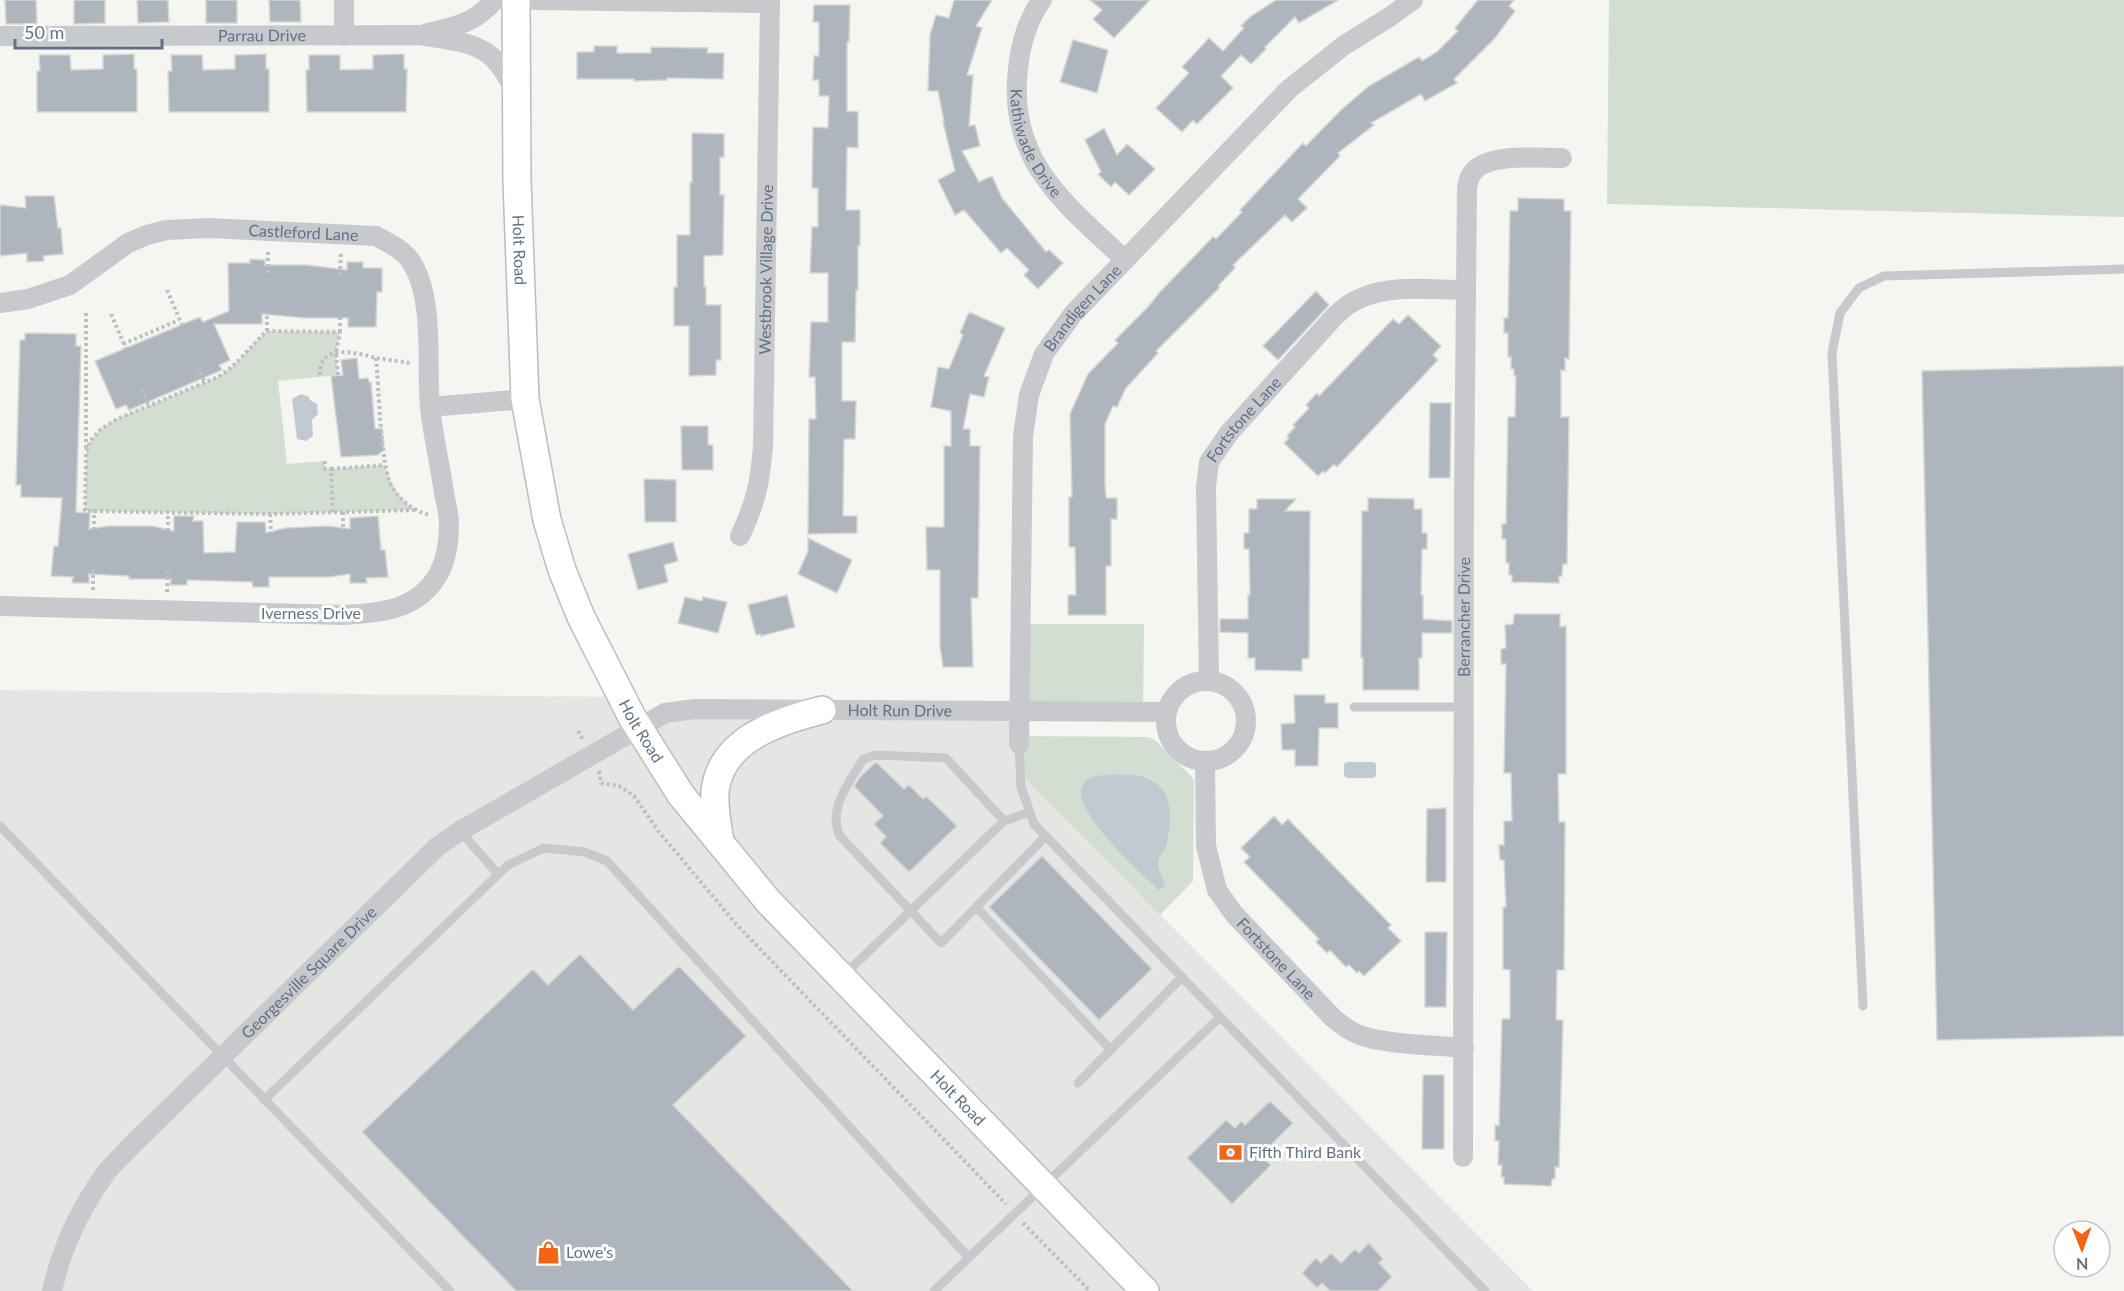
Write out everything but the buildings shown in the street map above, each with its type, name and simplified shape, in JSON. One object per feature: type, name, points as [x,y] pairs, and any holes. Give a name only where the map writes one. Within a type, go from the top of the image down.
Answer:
[{"type":"main road","name":"Holt Road","points":[[516,0],[515,91],[525,399],[547,520],[562,570],[582,617],[639,727],[681,795],[768,901],[1145,1291]]},
{"type":"main road","points":[[720,843],[715,812],[716,790],[719,774],[729,756],[743,742],[763,730],[793,717],[822,710]]},
{"type":"street","points":[[344,0],[344,36]]},
{"type":"street","name":"Parrau Drive","points":[[418,35],[470,21],[483,14],[495,0]]},
{"type":"street","points":[[534,0],[770,1]]},
{"type":"street","name":"Kathiwade Drive","points":[[1042,0],[1036,7],[1020,50],[1016,81],[1017,109],[1022,131],[1033,160],[1048,184],[1125,260]]},
{"type":"street","name":"Brandigen Lane","points":[[1019,744],[1023,436],[1029,395],[1044,354],[1073,314],[1289,89],[1343,46],[1413,0]]},
{"type":"street","name":"Westbrook Village Drive","points":[[740,536],[753,508],[761,478],[763,446],[770,1]]},
{"type":"street","name":"Parrau Drive","points":[[0,36],[418,35],[471,45],[488,53],[502,68],[515,91]]},
{"type":"street","name":"Berrancher Drive","points":[[1463,1157],[1467,188],[1469,178],[1481,165],[1501,159],[1562,158]]},
{"type":"street","name":"Castleford Lane","points":[[0,303],[28,299],[70,285],[128,243],[166,230],[209,228],[376,236],[399,249],[412,263],[420,284],[425,306],[430,407]]},
{"type":"street","name":"Fortstone Lane","points":[[1209,681],[1206,486],[1209,462],[1229,434],[1334,316],[1346,306],[1361,297],[1378,292],[1465,290]]},
{"type":"street","points":[[430,407],[525,399]]},
{"type":"street","name":"Iverness Drive","points":[[0,606],[332,615],[380,613],[411,603],[428,589],[439,573],[448,548],[449,522],[430,407]]},
{"type":"street","points":[[1209,681],[1224,685],[1237,694],[1245,708],[1247,723],[1243,738],[1234,751],[1221,760],[1205,762],[1188,758],[1174,746],[1166,730],[1166,712],[1172,699],[1181,689],[1194,682],[1209,681]]},
{"type":"street","name":"Holt Run Drive","points":[[639,727],[665,713],[695,709],[1166,712]]},
{"type":"street","name":"Georgesville Square Drive","points":[[52,1291],[66,1243],[84,1206],[104,1175],[437,847],[460,831],[639,727]]},
{"type":"street","name":"Fortstone Lane","points":[[1205,762],[1206,846],[1217,890],[1234,914],[1333,1018],[1349,1030],[1366,1037],[1389,1041],[1464,1047]]},
{"type":"lane","points":[[1863,1006],[1832,353],[1840,313],[1859,288],[1884,276],[2124,269]]},
{"type":"lane","points":[[1354,707],[1464,707]]},
{"type":"lane","points":[[1019,744],[1021,787],[1034,824],[1485,1291]]},
{"type":"lane","points":[[1004,821],[946,758],[876,755],[862,759],[839,800],[834,825],[840,836],[941,943],[1046,836]]},
{"type":"lane","points":[[842,977],[1004,821],[1030,812]]},
{"type":"lane","points":[[0,826],[450,1291]]},
{"type":"lane","points":[[460,831],[498,874]]},
{"type":"lane","points":[[264,1100],[508,865],[544,848],[585,852],[607,861],[969,1258]]},
{"type":"lane","points":[[976,907],[1111,1050]]},
{"type":"lane","points":[[1078,1083],[1182,977]]},
{"type":"lane","points":[[934,1291],[1220,1017]]},
{"type":"path","points":[[167,290],[182,325]]},
{"type":"path","points":[[86,310],[85,511],[270,514],[414,510],[449,522]]},
{"type":"path","points":[[267,312],[267,331]]},
{"type":"path","points":[[111,314],[126,349]]},
{"type":"path","points":[[338,375],[336,353],[340,315]]},
{"type":"path","points":[[123,344],[179,320]]},
{"type":"path","points":[[86,452],[91,440],[101,429],[117,419],[205,383],[233,368],[255,341],[267,331],[340,332]]},
{"type":"path","points":[[320,375],[322,361],[328,355],[336,353],[354,352],[376,358],[429,365]]},
{"type":"path","points":[[376,358],[385,465],[392,486],[401,499],[414,510]]},
{"type":"path","points":[[198,367],[205,383]]},
{"type":"path","points":[[142,390],[149,406]]},
{"type":"path","points":[[325,461],[325,469],[385,465]]},
{"type":"path","points":[[331,469],[333,513]]},
{"type":"path","points":[[94,511],[94,529]]},
{"type":"path","points":[[343,512],[343,530]]},
{"type":"path","points":[[168,513],[168,531]]},
{"type":"path","points":[[270,514],[271,533]]},
{"type":"path","points":[[578,731],[601,776],[601,783],[619,786],[634,796],[658,832],[736,924],[1090,1291]]},
{"type":"shaded area","points":[[1609,0],[2124,0],[2124,217],[1607,204]]},
{"type":"shaded area","points":[[267,331],[340,332],[336,353],[338,375],[278,381],[287,464],[325,461],[325,469],[385,465],[396,490],[414,510],[270,514],[85,511],[86,452],[91,440],[101,429],[117,419],[218,377],[238,361]]},
{"type":"shaded area","points":[[301,394],[317,404],[318,414],[312,420],[313,436],[306,441],[297,439],[292,399]]},
{"type":"shaded area","points":[[1021,624],[1144,624],[1143,712],[1020,711]]},
{"type":"shaded area","points":[[0,690],[622,697],[632,717],[665,713],[1020,711],[1026,779],[1533,1291],[0,1291]]},
{"type":"shaded area","points":[[1019,736],[1148,737],[1155,740],[1194,780],[1193,881],[1160,915],[1026,779]]},
{"type":"shaded area","points":[[1374,762],[1376,776],[1347,778],[1344,776],[1344,764]]},
{"type":"shaded area","points":[[1135,775],[1157,785],[1164,792],[1168,801],[1169,834],[1159,862],[1160,873],[1166,886],[1159,890],[1123,855],[1094,822],[1085,806],[1081,792],[1085,782],[1095,777]]},
{"type":"place","name":"Fifth Third Bank","points":[[1231,1152]]},
{"type":"place","name":"Lowe's","points":[[548,1252]]}]
